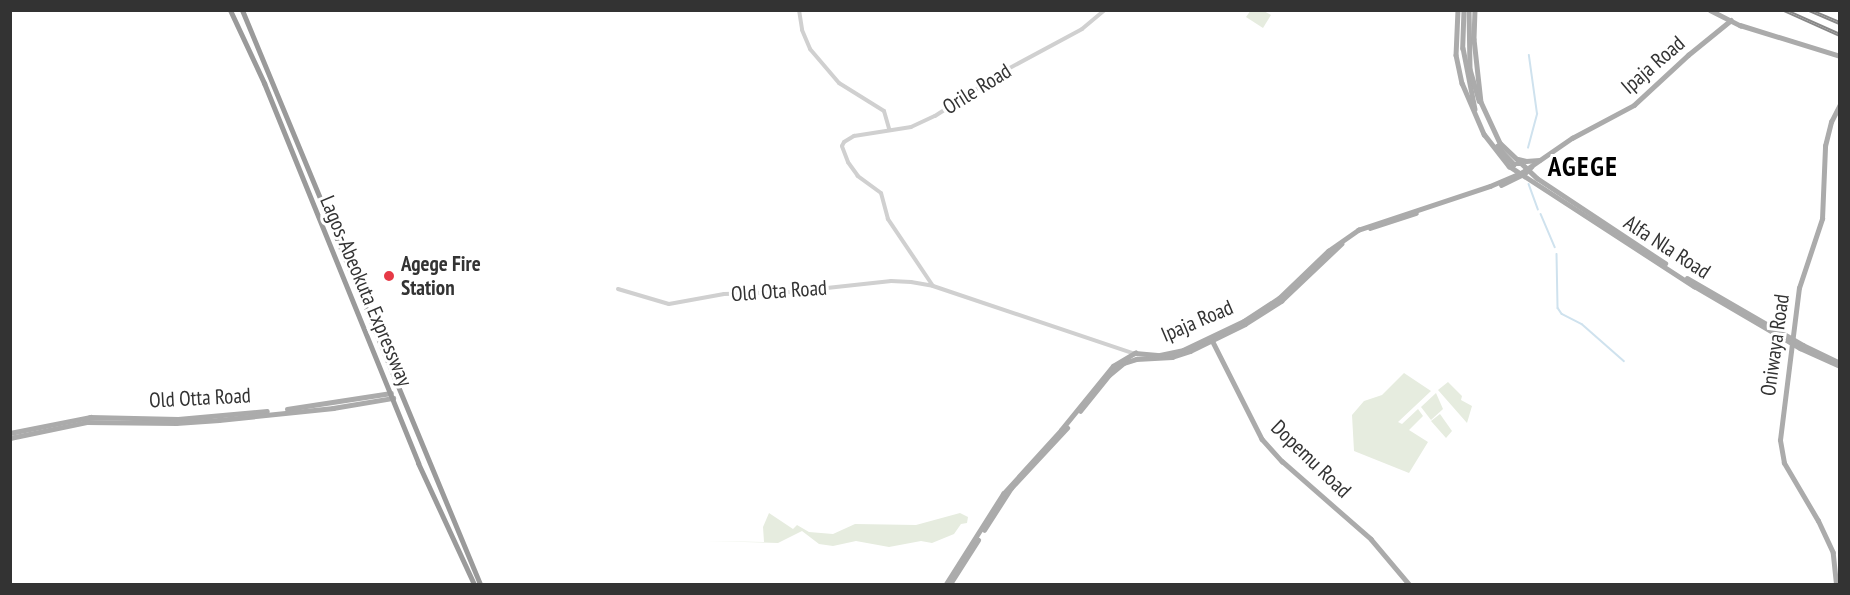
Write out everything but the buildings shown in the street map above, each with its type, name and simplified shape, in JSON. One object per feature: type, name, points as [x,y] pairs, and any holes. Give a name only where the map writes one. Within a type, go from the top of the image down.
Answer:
[{"type":"highway","name":"Lagos-Abeokuta Expressway","points":[[230,10],[264,83],[418,463],[474,585]]},
{"type":"highway","name":"Lagos-Abeokuta Expressway","points":[[242,10],[480,585]]},
{"type":"main road","points":[[1458,10],[1458,71],[1468,101],[1489,142],[1509,166],[1526,169]]},
{"type":"main road","points":[[1464,10],[1462,30],[1467,74],[1478,120],[1511,161],[1526,169]]},
{"type":"main road","points":[[1469,10],[1470,69],[1485,114],[1496,136],[1526,169]]},
{"type":"main road","points":[[1475,10],[1475,54],[1485,114]]},
{"type":"main road","points":[[1710,10],[1731,20],[1839,56]]},
{"type":"main road","name":"Ipaja Road","points":[[1135,356],[1166,355],[1212,340],[1279,298],[1343,241],[1363,227],[1498,183],[1537,163],[1599,122],[1634,105],[1688,55],[1731,20]]},
{"type":"main road","name":"Oniwaya Road","points":[[1836,585],[1836,566],[1827,538],[1788,471],[1781,448],[1782,414],[1802,274],[1823,211],[1826,139],[1839,104]]},
{"type":"main road","points":[[1514,157],[1530,161],[1544,158]]},
{"type":"main road","points":[[1537,163],[1537,178]]},
{"type":"main road","points":[[1498,183],[1507,176],[1509,166]]},
{"type":"main road","name":"Ipaja Road","points":[[1343,241],[1367,229],[1512,181],[1526,169]]},
{"type":"main road","name":"Alfa Nla Road","points":[[1526,169],[1695,283],[1794,342]]},
{"type":"main road","name":"Alfa Nla Road","points":[[1526,169],[1542,185],[1694,286],[1794,342]]},
{"type":"main road","points":[[1512,181],[1531,180],[1542,185]]},
{"type":"main road","name":"Dopemu Road","points":[[1212,340],[1262,439],[1286,464],[1371,539],[1409,585]]},
{"type":"main road","points":[[1794,342],[1839,364]]},
{"type":"main road","points":[[948,585],[1012,482],[1056,436],[1107,372],[1135,356]]},
{"type":"main road","name":"Old Otta Road","points":[[10,438],[87,422],[176,423],[333,408],[392,396]]},
{"type":"main road","name":"Old Otta Road","points":[[10,433],[86,418],[219,417],[392,396]]},
{"type":"street","points":[[799,10],[802,30],[810,49],[839,83],[884,111],[889,129]]},
{"type":"street","name":"Orile Road","points":[[933,286],[888,219],[881,193],[858,176],[842,146],[854,136],[911,127],[935,116],[1005,70],[1082,29],[1105,10]]},
{"type":"street","name":"Old Ota Road","points":[[618,289],[669,304],[724,294],[790,292],[891,280],[933,286],[1135,356]]},
{"type":"shaded area","points":[[1251,10],[1264,11],[1271,15],[1263,28],[1246,17]]},
{"type":"shaded area","points":[[1404,373],[1431,391],[1398,422],[1402,424],[1418,409],[1423,416],[1409,430],[1428,442],[1409,473],[1354,451],[1352,415],[1364,401],[1382,395]]},
{"type":"shaded area","points":[[1448,382],[1462,396],[1461,400],[1472,406],[1467,423],[1438,390]]},
{"type":"shaded area","points":[[1436,393],[1443,409],[1431,420],[1421,407]]},
{"type":"shaded area","points":[[1440,414],[1452,431],[1446,438],[1431,421]]},
{"type":"shaded area","points":[[769,513],[793,529],[797,525],[809,532],[833,534],[855,524],[916,525],[960,513],[968,517],[967,523],[961,524],[954,534],[932,543],[921,541],[889,547],[856,541],[833,546],[819,544],[802,531],[778,543],[705,541],[764,542],[763,527]]},
{"type":"waterway","points":[[1528,148],[1537,114],[1529,56]]},
{"type":"waterway","points":[[1529,184],[1538,209]]},
{"type":"waterway","points":[[1541,214],[1555,247]]},
{"type":"waterway","points":[[1557,254],[1558,308],[1562,314],[1582,324],[1624,361]]},
{"type":"railway","points":[[1784,10],[1840,35]]},
{"type":"railway","points":[[1809,10],[1840,23]]},
{"type":"place","name":"Agege Fire Station","points":[[389,276]]},
{"type":"district","name":"AGEGE","points":[[1583,167]]}]
